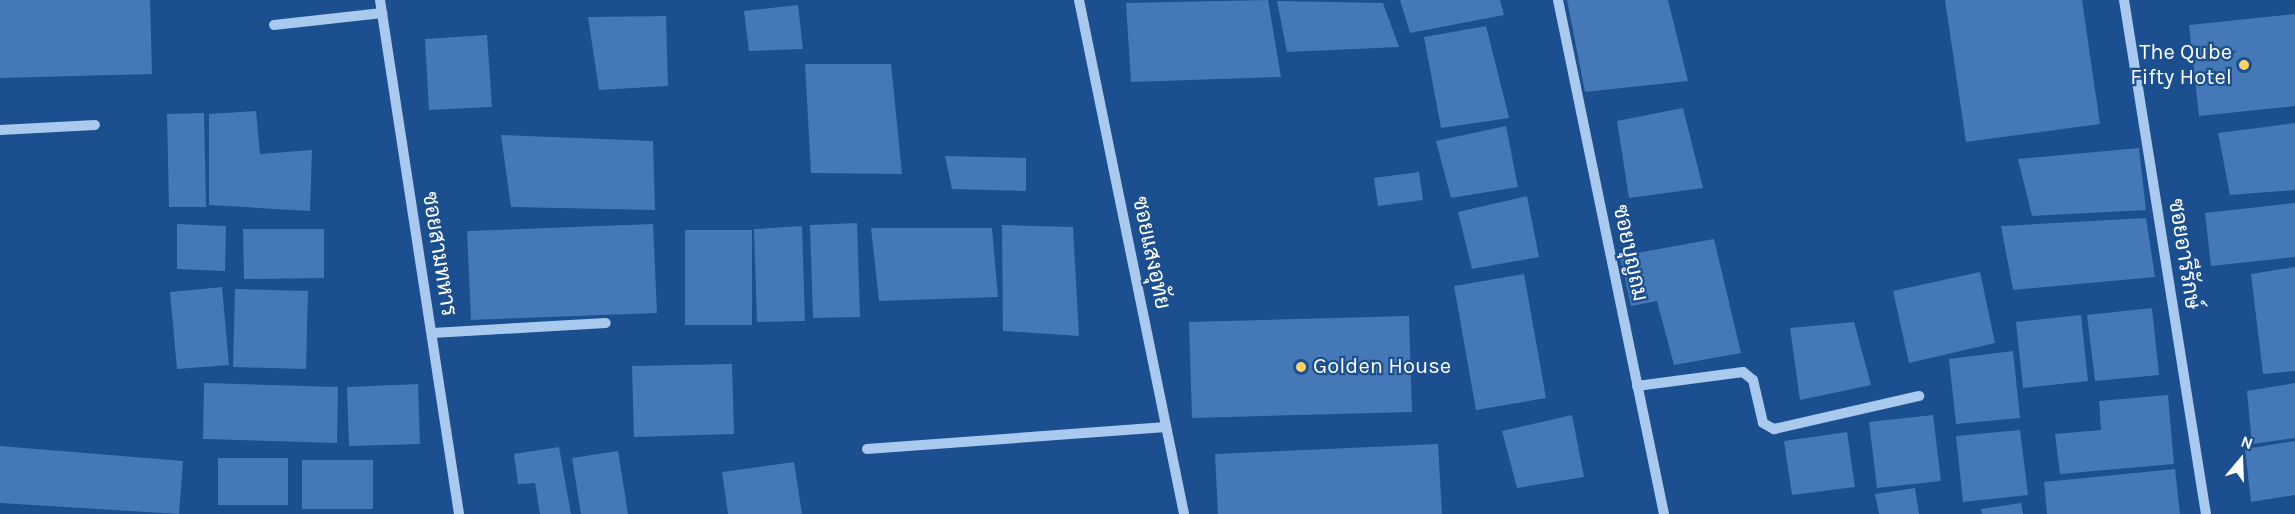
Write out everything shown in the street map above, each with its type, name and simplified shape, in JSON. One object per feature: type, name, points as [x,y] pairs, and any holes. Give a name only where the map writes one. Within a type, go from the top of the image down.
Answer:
[{"type":"street","name":"ซอยสามทหาร","points":[[380,0],[459,514]]},
{"type":"street","name":"ซอยแสงอุทัย","points":[[1079,0],[1184,514]]},
{"type":"street","name":"ซอยบุญถม","points":[[1558,0],[1664,514]]},
{"type":"street","name":"ซอยอารีรักษ์","points":[[2124,0],[2206,514]]},
{"type":"street","points":[[274,25],[382,13]]},
{"type":"street","points":[[0,130],[95,125]]},
{"type":"street","points":[[432,333],[606,323]]},
{"type":"street","points":[[1637,386],[1743,372],[1753,380],[1763,423],[1774,429],[1919,396]]},
{"type":"street","points":[[867,449],[1166,427]]},
{"type":"building","points":[[0,0],[150,0],[152,74],[0,78]]},
{"type":"building","points":[[1268,0],[1281,77],[1131,82],[1126,3]]},
{"type":"building","points":[[1400,0],[1500,0],[1504,15],[1410,33]]},
{"type":"building","points":[[1567,0],[1668,0],[1688,81],[1585,92]]},
{"type":"building","points":[[1945,0],[2082,0],[2100,124],[1966,142]]},
{"type":"building","points":[[1277,1],[1383,3],[1399,47],[1287,52]]},
{"type":"building","points":[[798,5],[803,49],[749,51],[744,11]]},
{"type":"building","name":"The Qube Fifty Hotel","points":[[2295,14],[2295,106],[2199,116],[2189,25]]},
{"type":"building","points":[[666,16],[668,86],[599,90],[588,17]]},
{"type":"building","points":[[1486,26],[1509,118],[1441,128],[1424,37]]},
{"type":"building","points":[[487,35],[492,107],[429,110],[425,39]]},
{"type":"building","points":[[805,64],[891,64],[902,174],[811,173]]},
{"type":"building","points":[[1683,108],[1703,188],[1629,198],[1617,121]]},
{"type":"building","points":[[256,111],[260,154],[312,150],[310,211],[209,205],[209,114]]},
{"type":"building","points":[[204,113],[206,207],[169,207],[167,114]]},
{"type":"building","points":[[2295,123],[2295,190],[2230,195],[2218,133]]},
{"type":"building","points":[[1506,126],[1518,187],[1451,198],[1436,141]]},
{"type":"building","points":[[501,135],[653,141],[655,210],[511,207]]},
{"type":"building","points":[[2139,148],[2146,210],[2032,216],[2018,159]]},
{"type":"building","points":[[945,156],[1026,158],[1026,191],[952,189]]},
{"type":"building","points":[[1419,172],[1423,200],[1378,206],[1374,178]]},
{"type":"building","points":[[1527,196],[1539,257],[1472,269],[1458,212]]},
{"type":"building","points":[[2295,203],[2295,257],[2211,266],[2205,213]]},
{"type":"building","points":[[2146,218],[2155,277],[2013,290],[2001,226]]},
{"type":"building","points":[[857,223],[860,317],[813,318],[810,225]]},
{"type":"building","points":[[177,224],[226,226],[225,271],[177,269]]},
{"type":"building","points":[[653,224],[657,313],[471,320],[467,231]]},
{"type":"building","points":[[1002,225],[1073,227],[1079,336],[1003,331]]},
{"type":"building","points":[[802,226],[805,321],[757,322],[754,229]]},
{"type":"building","points":[[871,228],[992,228],[998,297],[879,301]]},
{"type":"building","points":[[243,229],[324,229],[324,278],[244,279]]},
{"type":"building","points":[[685,230],[752,230],[752,325],[685,325]]},
{"type":"building","points":[[1714,239],[1741,353],[1674,365],[1657,301],[1631,306],[1620,256]]},
{"type":"building","points":[[2295,267],[2295,371],[2263,374],[2251,274]]},
{"type":"building","points":[[1980,272],[1995,343],[1909,363],[1893,291]]},
{"type":"building","points":[[1524,274],[1546,398],[1476,410],[1454,286]]},
{"type":"building","points":[[222,287],[229,365],[177,369],[170,292]]},
{"type":"building","points":[[235,289],[308,291],[306,369],[233,367]]},
{"type":"building","points":[[2152,308],[2159,375],[2095,381],[2087,315]]},
{"type":"building","points":[[2081,315],[2088,381],[2023,388],[2016,322]]},
{"type":"building","name":"Golden House","points":[[1409,316],[1412,412],[1192,418],[1189,322]]},
{"type":"building","points":[[1854,322],[1871,385],[1800,400],[1790,328]]},
{"type":"building","points":[[2013,351],[2020,418],[1956,424],[1949,359]]},
{"type":"building","points":[[732,364],[734,434],[634,437],[632,366]]},
{"type":"building","points":[[204,383],[338,387],[337,443],[203,439]]},
{"type":"building","points":[[2295,383],[2295,438],[2252,444],[2247,391]]},
{"type":"building","points":[[418,384],[420,444],[349,446],[347,387]]},
{"type":"building","points":[[2168,395],[2174,464],[2060,474],[2055,434],[2101,430],[2099,401]]},
{"type":"building","points":[[1572,415],[1584,477],[1517,488],[1502,431]]},
{"type":"building","points":[[1933,415],[1941,481],[1877,488],[1869,422]]},
{"type":"building","points":[[2020,430],[2028,495],[1963,502],[1956,436]]},
{"type":"building","points":[[1847,432],[1855,487],[1792,495],[1784,441]]},
{"type":"building","points":[[2295,441],[2295,495],[2251,502],[2245,449]]},
{"type":"building","points":[[1438,444],[1442,514],[1218,514],[1215,454]]},
{"type":"building","points":[[0,446],[183,461],[179,514],[0,503]]},
{"type":"building","points":[[559,447],[571,514],[540,514],[535,483],[518,484],[514,454]]},
{"type":"building","points":[[618,451],[628,514],[581,514],[572,458]]},
{"type":"building","points":[[218,458],[288,458],[288,505],[218,505]]},
{"type":"building","points":[[302,460],[373,460],[373,509],[302,509]]},
{"type":"building","points":[[794,462],[802,514],[728,514],[722,472]]},
{"type":"building","points":[[2175,469],[2180,514],[2047,514],[2044,482]]},
{"type":"building","points":[[1915,488],[1919,514],[1879,514],[1875,494]]},
{"type":"building","points":[[2021,503],[2023,514],[1982,514],[1981,509]]},
{"type":"place","name":"The Qube Fifty Hotel","points":[[2244,65]]},
{"type":"place","name":"Golden House","points":[[1301,367]]}]
